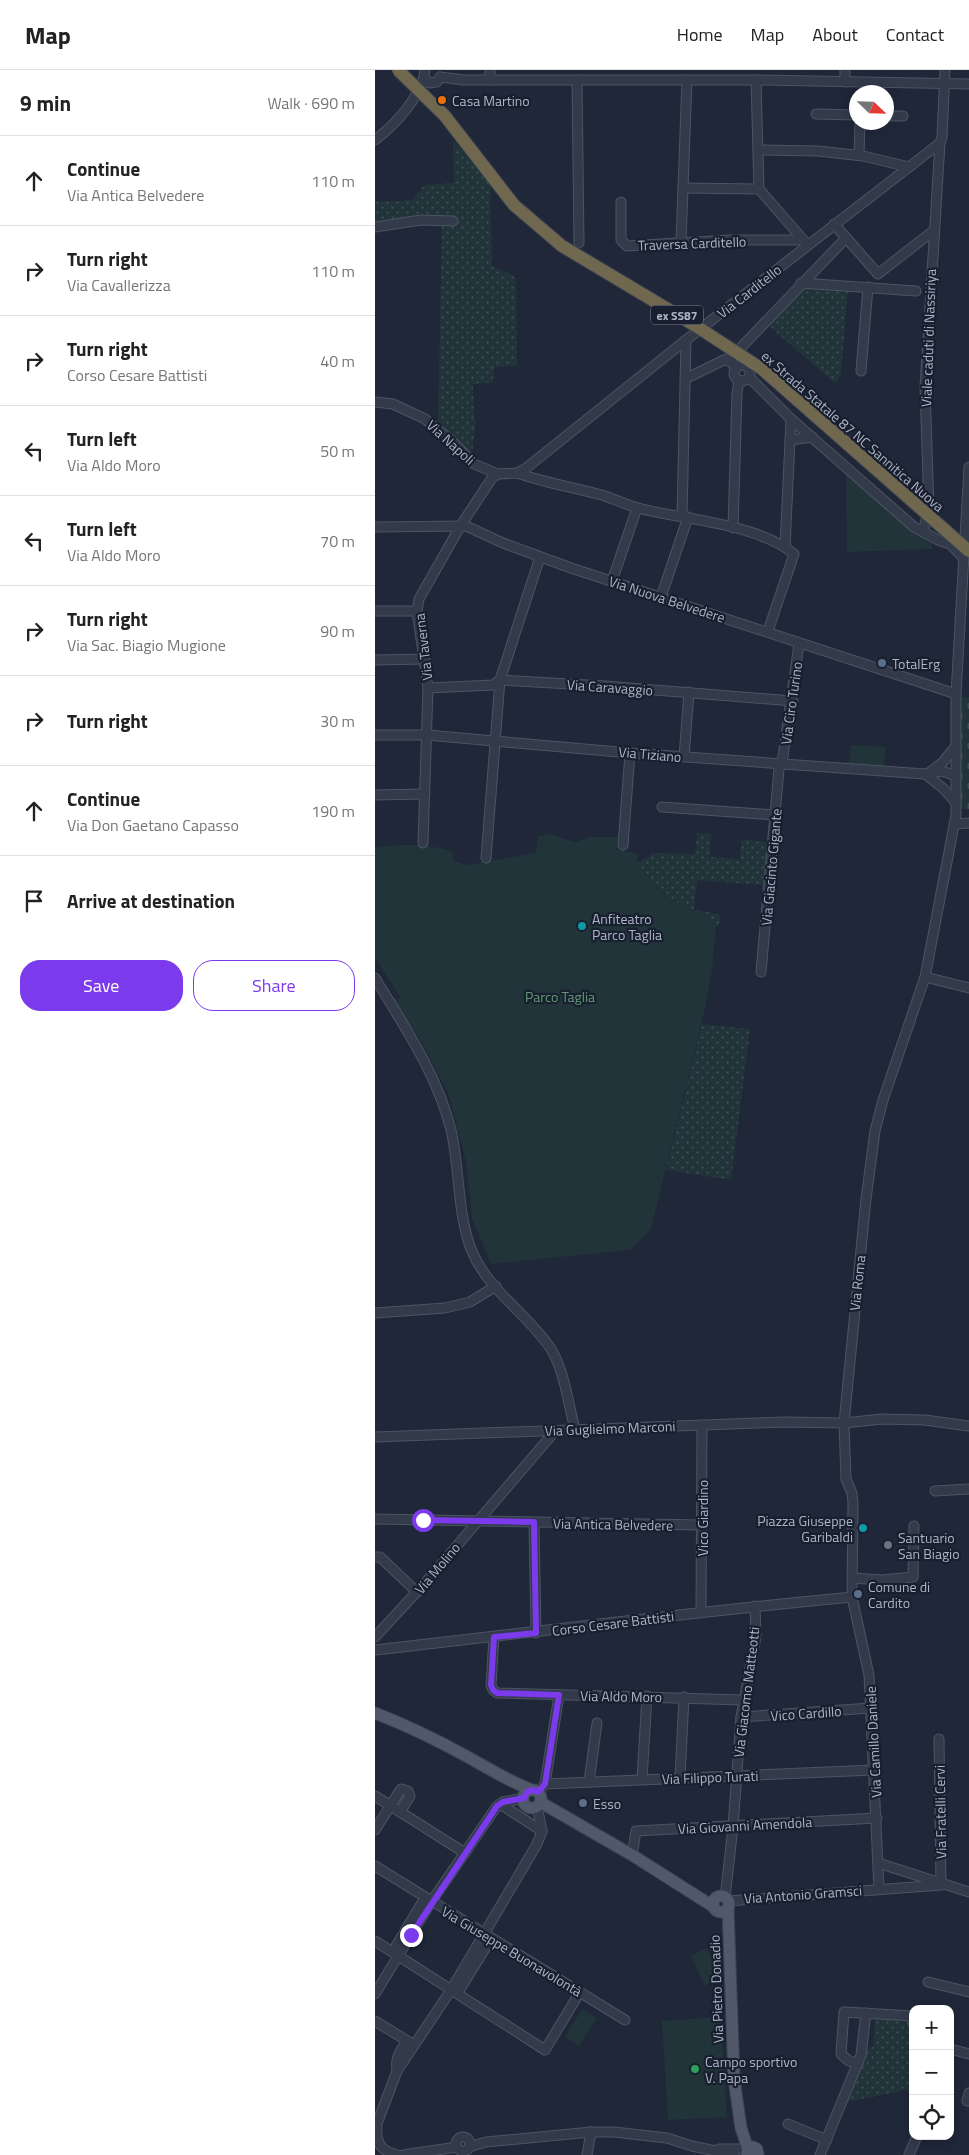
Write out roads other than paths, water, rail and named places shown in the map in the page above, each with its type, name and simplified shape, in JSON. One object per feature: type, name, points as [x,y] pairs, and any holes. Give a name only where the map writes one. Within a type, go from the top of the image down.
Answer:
[{"type":"highway","name":"ex Strada Statale 87 NC Sannitica Nuova","points":[[398,70],[445,116],[513,204],[555,240],[604,272],[696,326],[762,369],[966,554]]},
{"type":"main road","points":[[375,1713],[403,1724],[465,1755],[704,1899],[722,1904]]},
{"type":"main road","name":"Via Pietro Donadio","points":[[722,1904],[728,1921],[734,2078],[739,2115],[753,2150]]},
{"type":"street","points":[[490,70],[490,80]]},
{"type":"street","points":[[589,70],[589,80]]},
{"type":"street","points":[[845,70],[845,82]]},
{"type":"street","points":[[939,143],[942,137],[945,70]]},
{"type":"street","points":[[425,72],[427,82],[437,77],[464,80],[756,80],[969,84]]},
{"type":"street","points":[[418,93],[425,72]]},
{"type":"street","points":[[375,140],[396,122],[418,93],[437,77]]},
{"type":"street","points":[[577,80],[579,243]]},
{"type":"street","points":[[681,242],[687,80]]},
{"type":"street","points":[[756,80],[759,189],[806,243]]},
{"type":"street","points":[[816,114],[849,115]]},
{"type":"street","points":[[894,116],[903,116]]},
{"type":"street","points":[[859,155],[860,130]]},
{"type":"street","name":"Via Carditello","points":[[517,474],[806,243],[834,224],[939,143]]},
{"type":"street","name":"Viale caduti di Nassiriya","points":[[923,532],[929,508],[925,387],[939,143]]},
{"type":"street","points":[[758,150],[818,151],[859,155],[909,167]]},
{"type":"street","points":[[683,188],[759,189]]},
{"type":"street","name":"Traversa Carditello","points":[[621,202],[621,240],[623,244],[629,246],[681,242],[806,243]]},
{"type":"street","points":[[375,227],[421,220],[453,221]]},
{"type":"street","points":[[834,224],[878,274],[933,231]]},
{"type":"street","points":[[685,379],[722,361],[729,360],[846,238]]},
{"type":"street","points":[[801,283],[916,291]]},
{"type":"street","points":[[861,371],[868,288]]},
{"type":"street","points":[[661,597],[685,516],[686,340]]},
{"type":"street","points":[[748,340],[747,366],[750,372],[749,377]]},
{"type":"street","points":[[729,360],[737,367]]},
{"type":"street","points":[[737,367],[741,365],[747,366]]},
{"type":"street","points":[[733,528],[739,380],[735,374],[737,367]]},
{"type":"street","points":[[749,377],[791,419],[883,501],[923,532],[950,544],[966,554]]},
{"type":"street","points":[[739,380],[745,380],[749,377]]},
{"type":"street","name":"Via Napoli","points":[[375,402],[393,404],[425,419],[454,443],[474,464],[498,474]]},
{"type":"street","points":[[785,547],[791,419]]},
{"type":"street","points":[[790,440],[812,436]]},
{"type":"street","name":"Via Roma","points":[[852,1597],[853,1503],[852,1493],[846,1479],[844,1423],[866,1199],[875,1131],[883,1100],[925,977],[955,820],[956,694],[966,554],[965,534],[969,467]]},
{"type":"street","points":[[498,474],[517,474],[606,497],[637,508],[685,516],[733,528],[776,542],[785,547],[794,554],[767,631]]},
{"type":"street","name":"Via Taverna","points":[[423,843],[428,688],[417,611],[419,599],[461,525],[492,478],[498,474]]},
{"type":"street","points":[[612,581],[637,508]]},
{"type":"street","name":"Via Nuova Belvedere","points":[[375,527],[461,525],[540,556],[612,581],[956,694]]},
{"type":"street","points":[[950,544],[965,534]]},
{"type":"street","points":[[486,858],[500,680],[540,556]]},
{"type":"street","points":[[375,611],[417,611]]},
{"type":"street","name":"Via Ciro Turino","points":[[783,763],[793,701],[799,644]]},
{"type":"street","points":[[375,660],[425,659]]},
{"type":"street","name":"Via Caravaggio","points":[[428,688],[493,685],[500,680],[689,692],[793,701]]},
{"type":"street","points":[[683,757],[689,692]]},
{"type":"street","name":"Via Tiziano","points":[[375,735],[427,735],[630,753],[925,774],[942,771],[956,776]]},
{"type":"street","points":[[956,746],[943,762],[925,774],[944,789],[956,803]]},
{"type":"street","points":[[623,845],[630,753]]},
{"type":"street","name":"Via Giacinto Gigante","points":[[761,972],[779,769],[783,763]]},
{"type":"street","points":[[375,795],[425,794]]},
{"type":"street","points":[[662,807],[775,815]]},
{"type":"street","points":[[955,820],[969,822]]},
{"type":"street","points":[[925,977],[969,988]]},
{"type":"street","points":[[375,978],[380,993],[422,1056],[442,1102],[457,1159],[463,1216],[471,1248],[483,1273],[543,1338],[552,1351],[559,1366],[575,1429]]},
{"type":"street","points":[[375,1313],[445,1308],[470,1302],[496,1286]]},
{"type":"street","name":"Via Guglielmo Marconi","points":[[375,1437],[785,1422],[844,1423],[882,1419],[925,1420],[969,1426]]},
{"type":"street","name":"Vico Giardino","points":[[701,1612],[702,1425]]},
{"type":"street","name":"Via Molino","points":[[375,1637],[417,1592],[556,1430]]},
{"type":"street","points":[[935,1491],[969,1489]]},
{"type":"street","name":"Via Antica Belvedere","points":[[375,1519],[701,1525]]},
{"type":"street","points":[[534,1522],[536,1633]]},
{"type":"street","points":[[852,1578],[882,1580],[913,1577],[913,1526]]},
{"type":"street","points":[[375,1557],[380,1557],[417,1592]]},
{"type":"street","name":"Corso Cesare Battisti","points":[[375,1650],[536,1633],[755,1606],[852,1597]]},
{"type":"street","name":"Via Camillo Daniele","points":[[852,1597],[869,1675],[879,1889]]},
{"type":"street","name":"Via Giacomo Matteotti","points":[[722,1904],[733,1827],[741,1717],[757,1636],[755,1606]]},
{"type":"street","name":"Via Aldo Moro","points":[[494,1637],[491,1685],[497,1693],[744,1700]]},
{"type":"street","points":[[398,2155],[379,2149],[376,2128],[397,2070],[411,2043],[451,1990],[537,1844],[542,1831],[534,1795],[559,1695]]},
{"type":"street","points":[[642,1779],[647,1696]]},
{"type":"street","points":[[680,1778],[684,1697]]},
{"type":"street","name":"Vico Cardillo","points":[[741,1717],[871,1708]]},
{"type":"street","points":[[589,1782],[597,1723]]},
{"type":"street","name":"Via Fratelli Cervi","points":[[939,1739],[941,1885]]},
{"type":"street","name":"Via Filippo Turati","points":[[500,1804],[589,1782],[874,1770]]},
{"type":"street","points":[[375,1830],[401,1789],[408,1790],[410,1796],[400,1812]]},
{"type":"street","points":[[375,1796],[465,1854]]},
{"type":"street","points":[[375,1994],[431,1902],[500,1804],[542,1831]]},
{"type":"street","name":"Via Giovanni Amendola","points":[[632,1855],[636,1831],[877,1818]]},
{"type":"street","points":[[878,1863],[941,1885],[969,1892]]},
{"type":"street","name":"Via Giuseppe Buonavolontà","points":[[375,1866],[625,2020]]},
{"type":"street","points":[[909,1887],[916,1881],[913,1875]]},
{"type":"street","name":"Via Antonio Gramsci","points":[[722,1904],[941,1885]]},
{"type":"street","points":[[375,1941],[545,2050],[580,1992]]},
{"type":"street","points":[[928,1982],[969,1992]]},
{"type":"street","points":[[858,2063],[849,2061],[841,2054],[845,2012],[909,2016]]},
{"type":"street","points":[[820,2155],[861,2055],[866,2013]]},
{"type":"street","points":[[375,2021],[411,2043]]},
{"type":"street","points":[[954,2052],[969,2054]]},
{"type":"street","points":[[788,2124],[827,2140]]},
{"type":"street","points":[[403,2155],[457,2146],[458,2140],[463,2137],[469,2141],[469,2147],[486,2142],[591,2132],[653,2135],[691,2151],[753,2150]]},
{"type":"street","points":[[587,2155],[591,2132]]},
{"type":"street","points":[[909,2155],[915,2140]]},
{"type":"place","name":"Casa Martino","points":[[442,100]]},
{"type":"place","name":"TotalErg","points":[[882,663]]},
{"type":"place","name":"Anfiteatro Parco Taglia","points":[[582,926]]},
{"type":"place","name":"Piazza Giuseppe Garibaldi","points":[[863,1528]]},
{"type":"place","name":"Santuario San Biagio","points":[[888,1545]]},
{"type":"place","name":"Comune di Cardito","points":[[858,1594]]},
{"type":"place","name":"Esso","points":[[583,1803]]},
{"type":"place","name":"Campo sportivo V. Papa","points":[[695,2069]]},
{"type":"park label","name":"Parco Taglia","points":[[560,996]]}]
